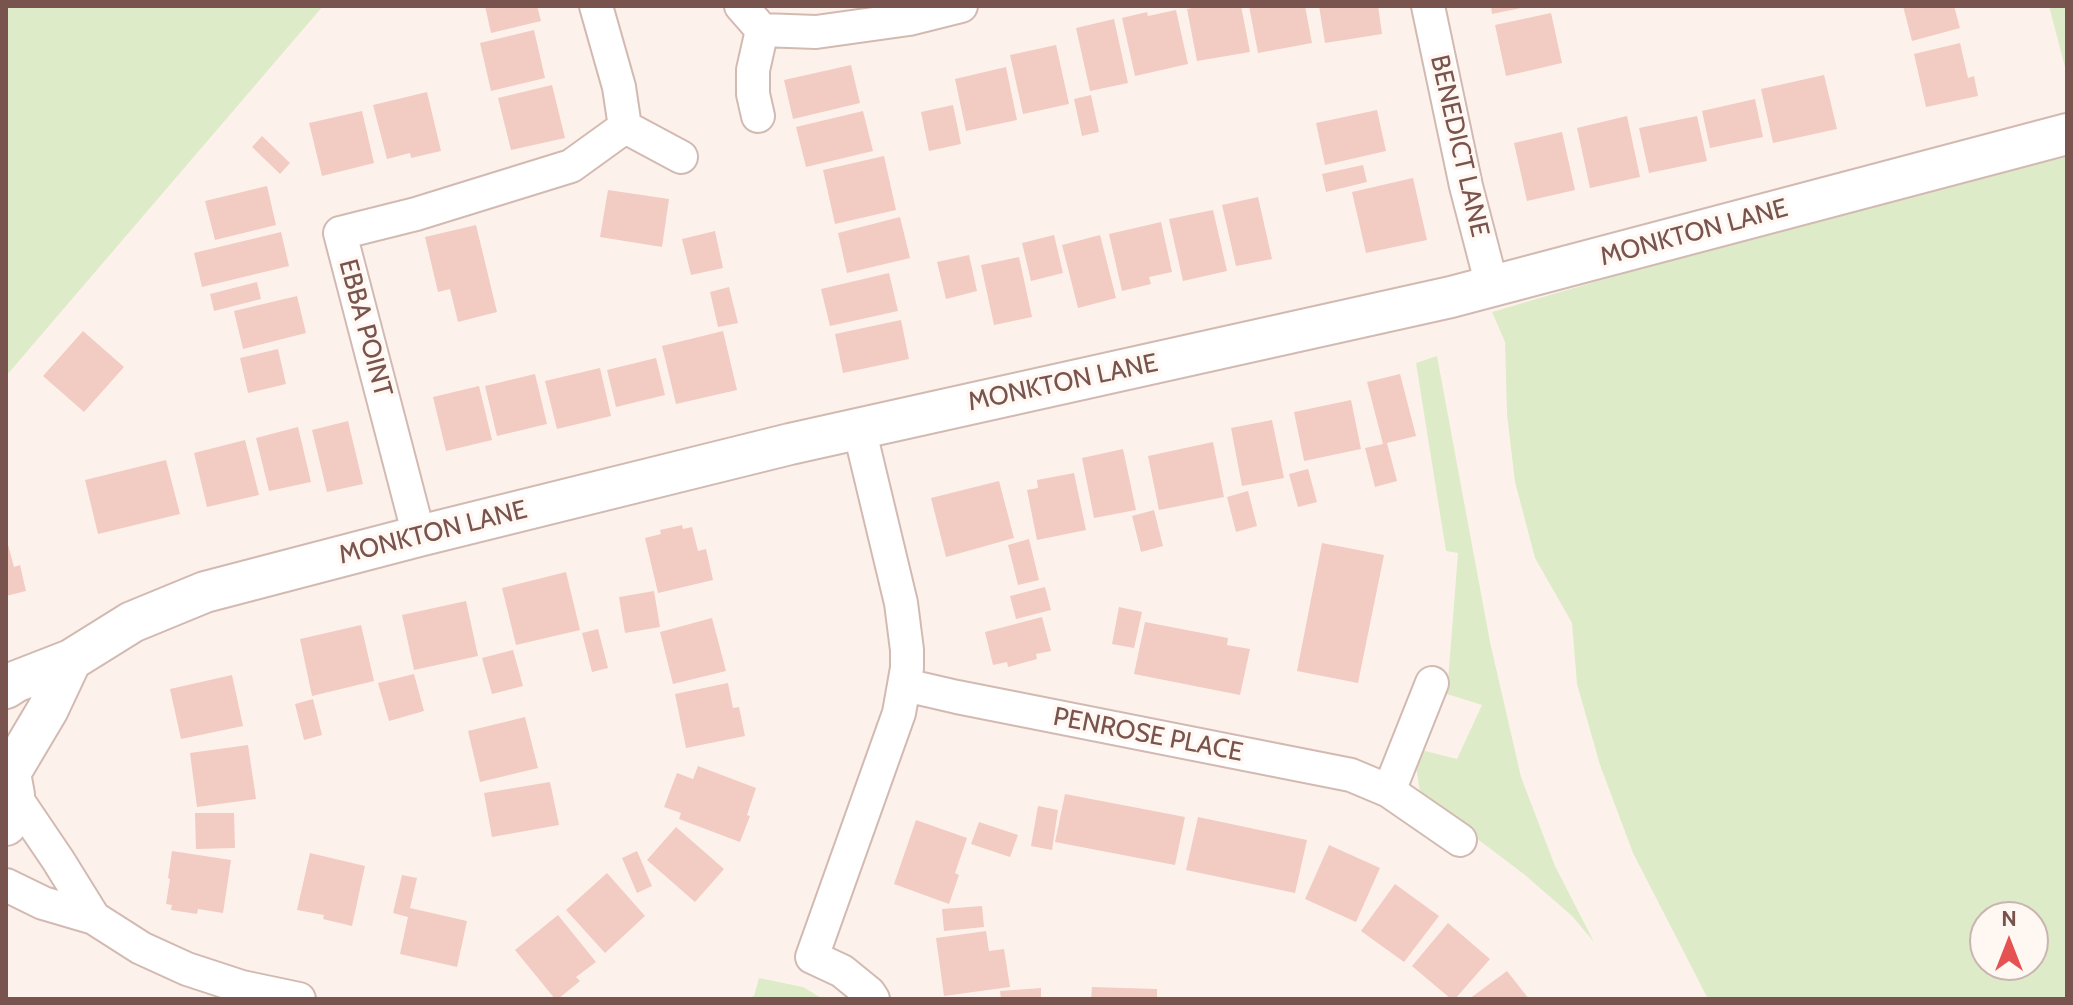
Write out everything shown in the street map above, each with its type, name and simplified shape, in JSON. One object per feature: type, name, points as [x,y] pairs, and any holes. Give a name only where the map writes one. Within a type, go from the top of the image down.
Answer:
[{"type":"street","points":[[596,6],[619,87],[625,127],[681,157]]},
{"type":"street","points":[[741,6],[762,30],[816,32],[909,19],[961,6]]},
{"type":"street","name":"BENEDICT LANE","points":[[1428,6],[1466,186],[1492,286]]},
{"type":"street","points":[[758,116],[753,94],[753,70],[762,30]]},
{"type":"street","name":"EBBA POINT","points":[[419,536],[340,233],[416,214],[571,166],[625,127]]},
{"type":"street","name":"MONKTON LANE","points":[[6,688],[71,660],[132,622],[205,592],[859,428],[1451,297],[2067,134]]},
{"type":"street","points":[[859,428],[901,603],[907,650],[905,685],[899,713],[812,957],[842,971],[873,999]]},
{"type":"street","points":[[71,660],[9,790],[94,918]]},
{"type":"street","points":[[1389,791],[1432,683]]},
{"type":"street","name":"PENROSE PLACE","points":[[905,685],[1351,775],[1389,791],[1460,840]]},
{"type":"street","points":[[6,885],[43,903],[94,918],[141,948],[187,969],[242,987],[299,999]]},
{"type":"green space","points":[[6,6],[323,6],[6,376]]},
{"type":"green space","points":[[2049,6],[2067,6],[2067,75]]},
{"type":"green space","points":[[2067,157],[2067,999],[1708,999],[1633,853],[1600,765],[1577,684],[1572,623],[1535,558],[1515,482],[1507,414],[1505,342],[1492,312],[1673,259],[1945,186]]},
{"type":"green space","points":[[1437,356],[1490,642],[1521,777],[1555,866],[1594,942],[1572,916],[1525,875],[1420,792],[1416,766],[1421,750],[1457,759],[1482,705],[1447,694],[1458,553],[1446,551],[1416,363]]},
{"type":"green space","points":[[759,978],[803,987],[823,999],[745,999],[754,996]]},
{"type":"building","points":[[485,6],[537,6],[541,21],[491,33]]},
{"type":"building","points":[[1241,6],[1250,52],[1197,61],[1187,9]]},
{"type":"building","points":[[1249,6],[1305,6],[1312,43],[1258,53]]},
{"type":"building","points":[[1319,6],[1378,6],[1382,34],[1325,43]]},
{"type":"building","points":[[1491,6],[1526,6],[1526,7],[1492,14]]},
{"type":"building","points":[[1903,6],[1954,6],[1960,28],[1912,41]]},
{"type":"building","points":[[1176,10],[1188,64],[1135,76],[1122,18]]},
{"type":"building","points":[[1551,13],[1562,63],[1506,76],[1495,25]]},
{"type":"building","points":[[1114,19],[1128,83],[1090,91],[1076,28]]},
{"type":"building","points":[[534,30],[545,78],[491,91],[480,43]]},
{"type":"building","points":[[1960,43],[1968,78],[1974,76],[1978,96],[1926,107],[1914,54]]},
{"type":"building","points":[[1056,45],[1069,104],[1023,114],[1010,55]]},
{"type":"building","points":[[851,65],[860,103],[793,119],[784,80]]},
{"type":"building","points":[[1006,67],[1017,120],[966,131],[955,79]]},
{"type":"building","points":[[1824,75],[1837,129],[1773,143],[1761,89]]},
{"type":"building","points":[[552,85],[565,138],[511,150],[498,98]]},
{"type":"building","points":[[427,92],[441,151],[411,158],[410,153],[387,159],[373,105]]},
{"type":"building","points":[[1091,95],[1099,132],[1082,136],[1074,99]]},
{"type":"building","points":[[1755,99],[1763,137],[1710,148],[1702,111]]},
{"type":"building","points":[[953,105],[961,144],[929,151],[921,112]]},
{"type":"building","points":[[1377,110],[1386,151],[1325,165],[1316,123]]},
{"type":"building","points":[[362,111],[374,163],[322,176],[309,123]]},
{"type":"building","points":[[863,111],[873,151],[806,167],[796,127]]},
{"type":"building","points":[[1627,116],[1640,177],[1590,188],[1577,128]]},
{"type":"building","points":[[1697,116],[1707,161],[1649,173],[1639,128]]},
{"type":"building","points":[[1562,132],[1575,190],[1527,201],[1514,143]]},
{"type":"building","points":[[262,136],[290,163],[280,174],[252,147]]},
{"type":"building","points":[[884,156],[896,210],[835,224],[823,170]]},
{"type":"building","points":[[1363,165],[1367,182],[1326,192],[1322,174]]},
{"type":"building","points":[[1413,178],[1427,240],[1366,253],[1352,192]]},
{"type":"building","points":[[267,186],[276,225],[215,240],[205,201]]},
{"type":"building","points":[[608,190],[669,199],[662,247],[600,237]]},
{"type":"building","points":[[1258,197],[1272,259],[1236,266],[1222,205]]},
{"type":"building","points":[[1213,210],[1227,271],[1183,281],[1169,219]]},
{"type":"building","points":[[900,217],[910,258],[847,273],[838,233]]},
{"type":"building","points":[[1161,222],[1172,272],[1149,277],[1151,284],[1122,291],[1109,234]]},
{"type":"building","points":[[476,225],[497,312],[458,322],[450,289],[438,292],[425,237]]},
{"type":"building","points":[[715,231],[723,268],[691,275],[682,239]]},
{"type":"building","points":[[281,232],[289,266],[202,287],[194,253]]},
{"type":"building","points":[[1054,235],[1063,273],[1031,281],[1022,243]]},
{"type":"building","points":[[1100,235],[1116,298],[1078,308],[1062,245]]},
{"type":"building","points":[[969,255],[977,291],[946,299],[937,262]]},
{"type":"building","points":[[1019,257],[1032,317],[994,325],[981,265]]},
{"type":"building","points":[[889,273],[898,311],[830,326],[821,289]]},
{"type":"building","points":[[257,282],[261,299],[214,311],[210,294]]},
{"type":"building","points":[[729,287],[738,323],[718,327],[710,292]]},
{"type":"building","points":[[297,296],[306,333],[243,349],[234,311]]},
{"type":"building","points":[[901,320],[909,359],[843,373],[835,334]]},
{"type":"building","points":[[83,331],[124,367],[84,412],[43,376]]},
{"type":"building","points":[[723,331],[737,390],[676,404],[662,346]]},
{"type":"building","points":[[278,349],[286,384],[248,393],[240,358]]},
{"type":"building","points":[[656,358],[665,395],[616,407],[607,370]]},
{"type":"building","points":[[600,368],[611,416],[557,429],[545,381]]},
{"type":"building","points":[[535,374],[547,424],[497,436],[485,386]]},
{"type":"building","points":[[1400,374],[1416,436],[1387,443],[1397,481],[1375,487],[1365,448],[1383,444],[1367,382]]},
{"type":"building","points":[[479,386],[492,440],[446,451],[433,397]]},
{"type":"building","points":[[1351,400],[1361,449],[1304,461],[1294,412]]},
{"type":"building","points":[[1272,420],[1284,478],[1242,486],[1231,428]]},
{"type":"building","points":[[348,421],[363,484],[327,492],[312,430]]},
{"type":"building","points":[[298,427],[311,482],[269,491],[256,438]]},
{"type":"building","points":[[245,440],[259,495],[207,507],[194,453]]},
{"type":"building","points":[[1213,442],[1224,497],[1159,510],[1148,456]]},
{"type":"building","points":[[1123,449],[1136,510],[1094,518],[1082,458]]},
{"type":"building","points":[[166,460],[180,514],[98,534],[85,480]]},
{"type":"building","points":[[1308,469],[1317,502],[1298,507],[1289,474]]},
{"type":"building","points":[[1074,473],[1086,530],[1037,540],[1027,490],[1038,488],[1037,480]]},
{"type":"building","points":[[999,481],[1014,538],[946,557],[931,498]]},
{"type":"building","points":[[1248,491],[1257,526],[1236,532],[1227,497]]},
{"type":"building","points":[[1154,510],[1163,546],[1141,552],[1132,516]]},
{"type":"building","points":[[682,525],[683,529],[692,527],[698,551],[706,549],[713,580],[658,593],[645,538],[661,534],[660,530]]},
{"type":"building","points":[[6,537],[14,567],[20,565],[26,591],[6,596]]},
{"type":"building","points":[[1029,539],[1039,580],[1018,585],[1008,545]]},
{"type":"building","points":[[1322,543],[1384,555],[1358,683],[1297,671]]},
{"type":"building","points":[[566,572],[580,630],[516,645],[502,588]]},
{"type":"building","points":[[1045,587],[1051,610],[1016,619],[1010,596]]},
{"type":"building","points":[[654,591],[660,627],[625,633],[619,597]]},
{"type":"building","points":[[466,601],[478,656],[414,670],[402,615]]},
{"type":"building","points":[[1119,607],[1142,612],[1134,648],[1112,644]]},
{"type":"building","points":[[1042,617],[1051,651],[1036,654],[1037,659],[1008,667],[1007,662],[993,665],[985,632]]},
{"type":"building","points":[[712,618],[726,671],[673,684],[660,632]]},
{"type":"building","points":[[1145,622],[1228,638],[1227,645],[1250,649],[1240,695],[1134,674]]},
{"type":"building","points":[[361,625],[374,681],[312,696],[300,639]]},
{"type":"building","points":[[598,629],[608,668],[592,672],[582,633]]},
{"type":"building","points":[[513,650],[523,686],[492,694],[482,658]]},
{"type":"building","points":[[414,674],[424,711],[389,721],[378,683]]},
{"type":"building","points":[[232,675],[243,726],[181,739],[170,689]]},
{"type":"building","points":[[728,683],[733,708],[739,707],[745,736],[686,748],[675,694]]},
{"type":"building","points":[[313,699],[322,735],[304,740],[295,704]]},
{"type":"building","points":[[525,717],[538,768],[480,782],[468,731]]},
{"type":"building","points":[[248,745],[256,799],[197,807],[190,753]]},
{"type":"building","points":[[698,766],[756,788],[740,842],[679,819],[681,813],[664,807],[677,773],[693,779]]},
{"type":"building","points":[[550,782],[559,825],[492,837],[484,793]]},
{"type":"building","points":[[1065,794],[1185,817],[1175,865],[1055,842]]},
{"type":"building","points":[[1038,806],[1058,810],[1052,850],[1031,846]]},
{"type":"building","points":[[195,813],[234,813],[235,848],[196,849]]},
{"type":"building","points":[[1198,817],[1307,840],[1295,893],[1186,870]]},
{"type":"building","points":[[916,820],[967,838],[949,904],[894,884]]},
{"type":"building","points":[[979,822],[1018,835],[1010,857],[971,844]]},
{"type":"building","points":[[676,827],[724,869],[695,902],[647,860]]},
{"type":"building","points":[[1329,845],[1380,868],[1356,922],[1305,899]]},
{"type":"building","points":[[172,851],[231,860],[223,913],[198,909],[197,914],[171,910],[172,905],[166,904]]},
{"type":"building","points":[[637,851],[652,886],[637,893],[622,858]]},
{"type":"building","points":[[310,853],[365,866],[352,926],[323,919],[324,915],[297,910]]},
{"type":"building","points":[[607,873],[645,916],[605,953],[566,910]]},
{"type":"building","points":[[402,875],[417,878],[410,908],[467,921],[457,967],[400,954],[408,917],[393,913]]},
{"type":"building","points":[[1395,884],[1439,916],[1404,962],[1361,931]]},
{"type":"building","points":[[982,906],[984,927],[944,931],[942,909]]},
{"type":"building","points":[[558,915],[596,962],[576,977],[580,981],[555,999],[515,950]]},
{"type":"building","points":[[1448,923],[1490,959],[1455,999],[1451,999],[1412,966]]},
{"type":"building","points":[[986,931],[989,951],[1004,949],[1010,987],[944,996],[936,938]]},
{"type":"building","points":[[1507,971],[1529,999],[1469,999]]},
{"type":"building","points":[[1092,987],[1157,989],[1157,999],[1091,999]]},
{"type":"building","points":[[1041,988],[1041,999],[1001,999],[1000,991]]}]
